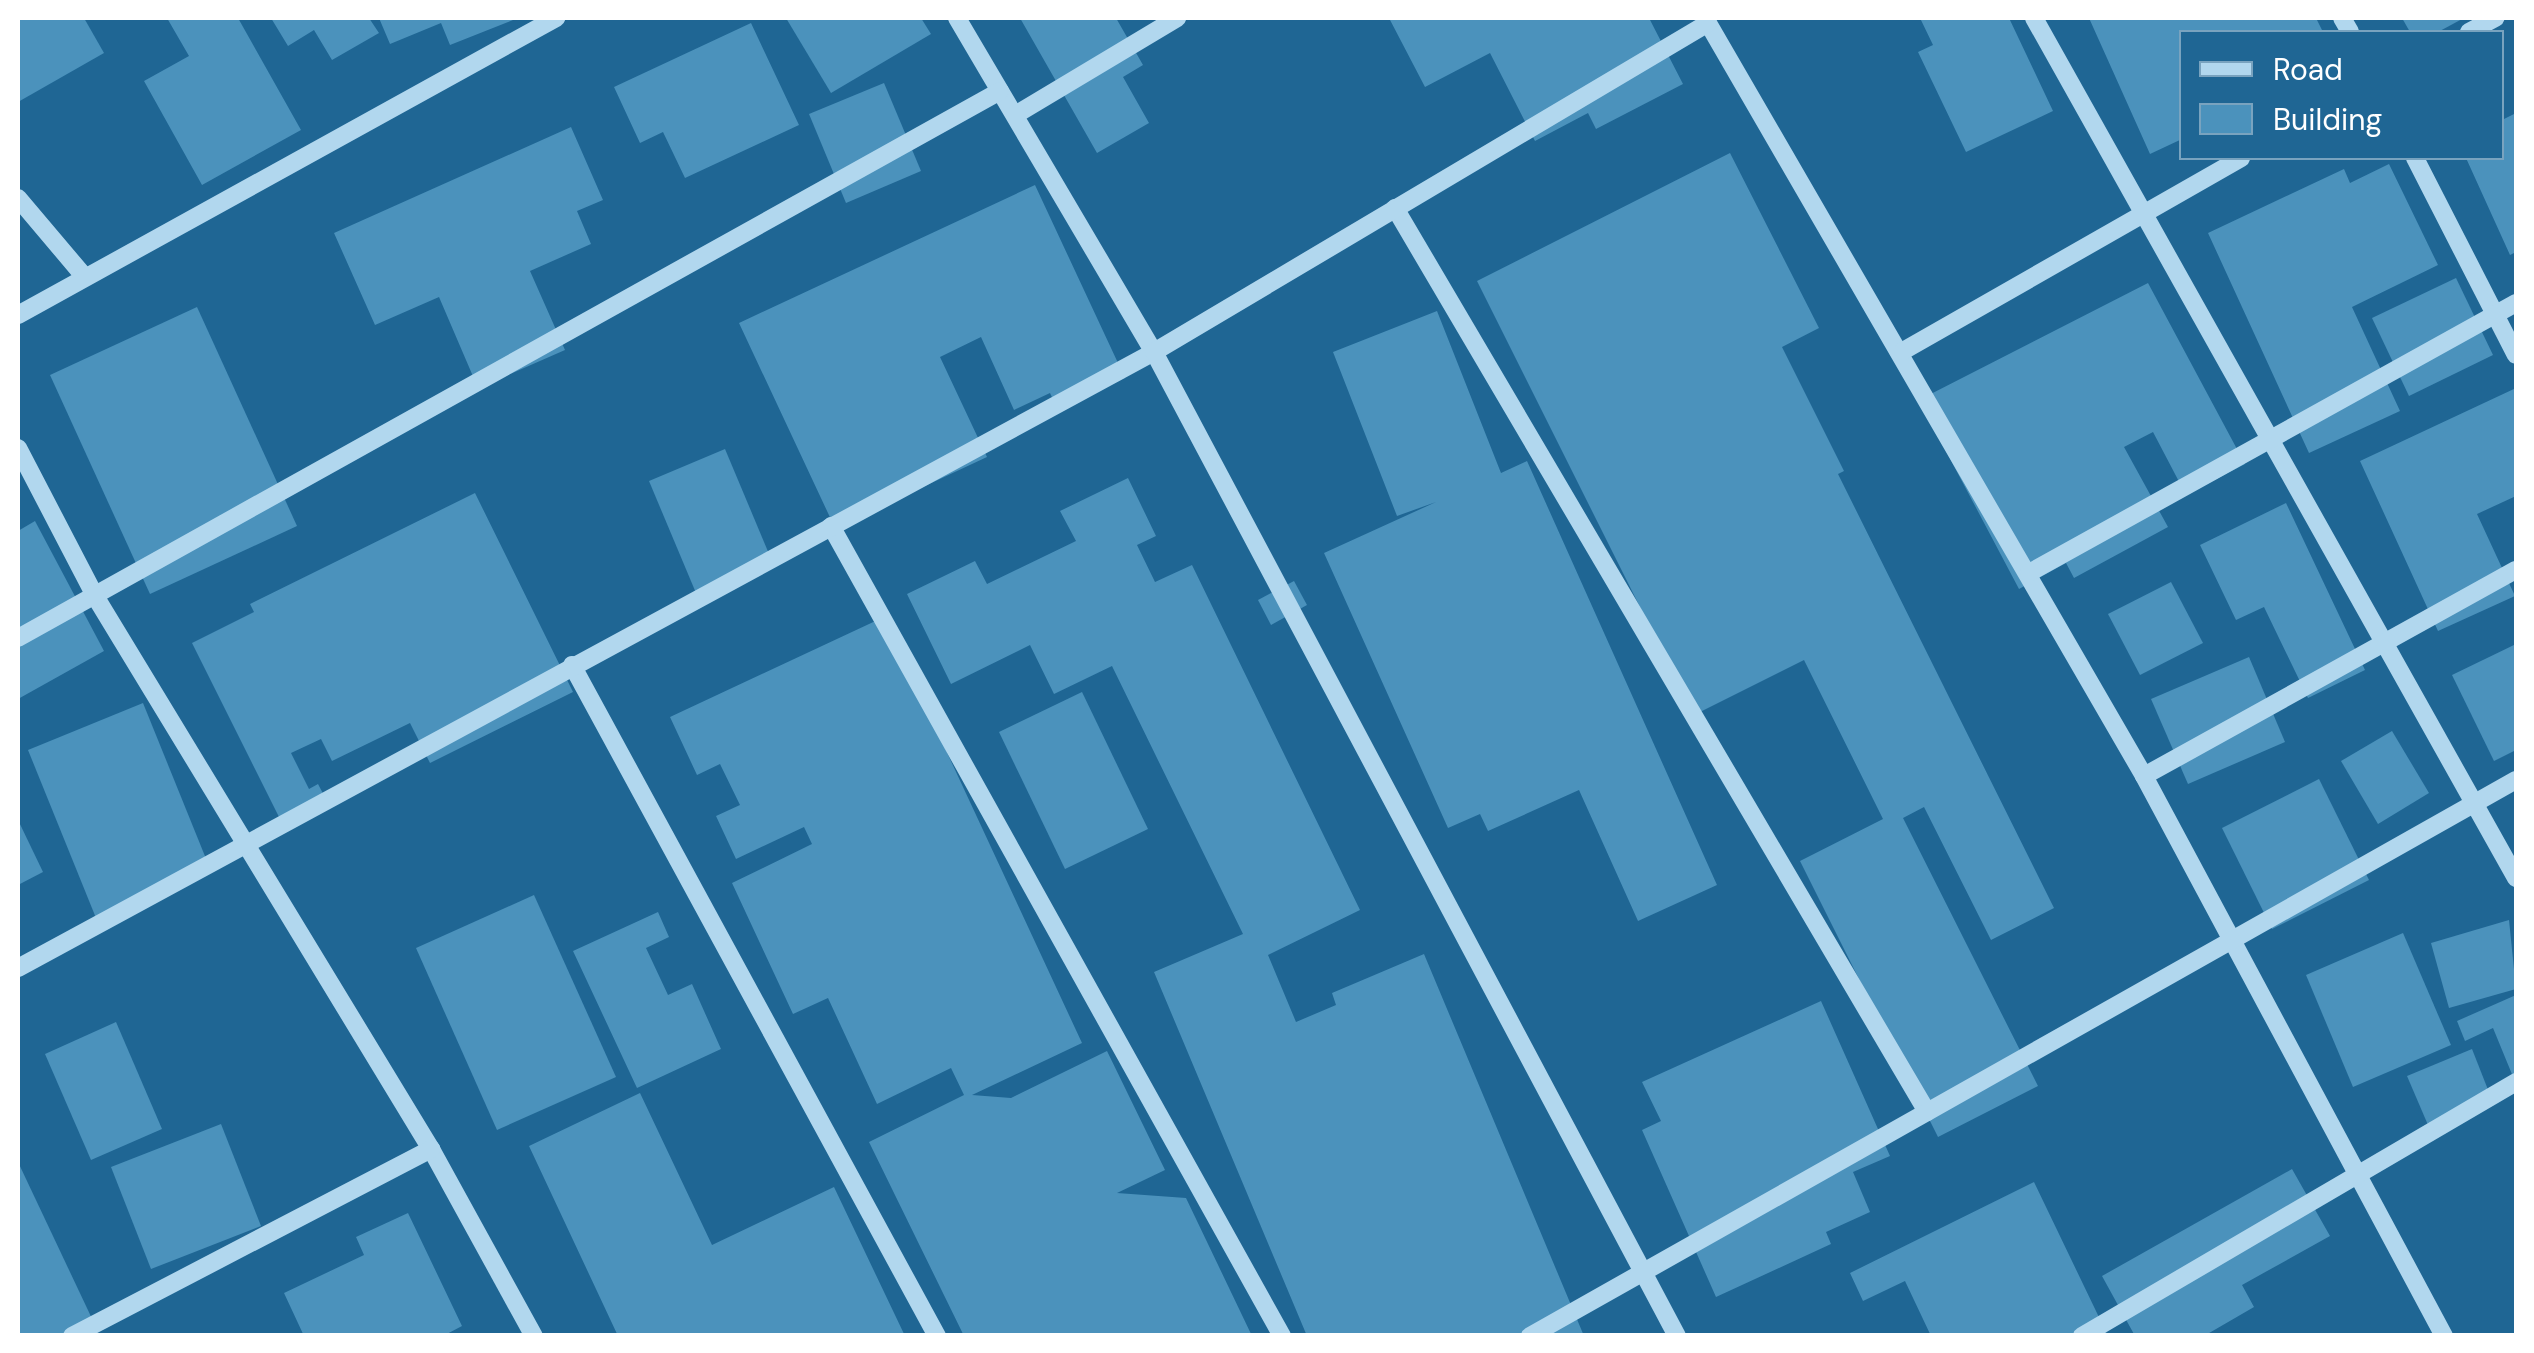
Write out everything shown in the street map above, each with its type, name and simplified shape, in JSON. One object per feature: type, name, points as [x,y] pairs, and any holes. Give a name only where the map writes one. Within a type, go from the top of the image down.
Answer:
[{"type":"street","points":[[18,316],[83,275],[556,18]]},
{"type":"street","points":[[957,18],[1154,352],[1677,1336]]},
{"type":"street","points":[[1015,116],[1177,18]]},
{"type":"street","points":[[2034,18],[2516,878]]},
{"type":"street","points":[[2473,30],[2495,18]]},
{"type":"street","points":[[18,968],[242,842],[1154,352],[1706,20],[1903,350],[2144,776],[2444,1336]]},
{"type":"street","points":[[18,638],[1000,90]]},
{"type":"street","points":[[1903,350],[2144,209],[2236,160]]},
{"type":"street","points":[[2416,160],[2493,317],[2516,355]]},
{"type":"street","points":[[18,198],[83,275]]},
{"type":"street","points":[[1396,208],[1927,1112]]},
{"type":"street","points":[[2028,573],[2516,302]]},
{"type":"street","points":[[18,448],[95,596],[431,1148],[534,1336]]},
{"type":"street","points":[[831,526],[1282,1336]]},
{"type":"street","points":[[2144,776],[2383,639],[2516,570]]},
{"type":"street","points":[[572,665],[937,1336]]},
{"type":"street","points":[[1530,1336],[2516,780]]},
{"type":"street","points":[[2082,1336],[2516,1082]]},
{"type":"street","points":[[72,1336],[431,1148]]},
{"type":"building","points":[[18,18],[84,18],[104,53],[18,102]]},
{"type":"building","points":[[167,18],[238,18],[301,130],[202,185],[144,81],[189,56]]},
{"type":"building","points":[[271,18],[369,18],[379,33],[332,60],[314,30],[288,46]]},
{"type":"building","points":[[379,18],[518,18],[450,45],[441,23],[390,44]]},
{"type":"building","points":[[786,18],[921,18],[931,34],[831,93]]},
{"type":"building","points":[[1020,18],[1116,18],[1143,65],[1123,77],[1149,123],[1097,153]]},
{"type":"building","points":[[1389,18],[1649,18],[1683,84],[1596,129],[1588,113],[1535,141],[1490,53],[1425,87]]},
{"type":"building","points":[[1920,18],[2009,18],[2053,111],[1966,152],[1918,52],[1933,45]]},
{"type":"building","points":[[2089,18],[2316,18],[2322,30],[2179,30],[2179,140],[2150,154]]},
{"type":"building","points":[[2402,18],[2464,18],[2442,30],[2409,30]]},
{"type":"building","points":[[751,23],[799,125],[685,178],[663,132],[640,143],[614,87]]},
{"type":"building","points":[[884,83],[921,171],[846,203],[809,114]]},
{"type":"building","points":[[2516,113],[2516,252],[2510,255],[2467,160],[2504,160],[2504,119]]},
{"type":"building","points":[[571,127],[603,200],[577,211],[591,244],[530,271],[565,350],[478,388],[439,297],[375,325],[334,233]]},
{"type":"building","points":[[1730,153],[1819,328],[1782,347],[1844,471],[1838,474],[2054,908],[1991,940],[1924,807],[1903,818],[2038,1086],[1938,1137],[1800,861],[1883,819],[1804,660],[1694,715],[1477,281]]},
{"type":"building","points":[[2389,164],[2438,265],[2352,307],[2400,411],[2309,453],[2208,233],[2344,169],[2350,183]]},
{"type":"building","points":[[1035,185],[1125,378],[1058,410],[1050,393],[1014,410],[981,337],[940,357],[987,457],[835,528],[739,323]]},
{"type":"building","points":[[2456,278],[2493,355],[2409,396],[2372,318]]},
{"type":"building","points":[[2148,283],[2245,464],[2186,495],[2153,432],[2124,447],[2168,527],[2074,578],[2066,563],[2019,589],[1919,400]]},
{"type":"building","points":[[197,307],[297,526],[150,594],[50,375]]},
{"type":"building","points":[[1437,311],[1501,473],[1527,461],[1717,885],[1638,921],[1579,790],[1488,831],[1480,814],[1448,828],[1324,553],[1436,502],[1397,516],[1333,352]]},
{"type":"building","points":[[2516,388],[2516,496],[2477,514],[2515,596],[2438,631],[2360,461]]},
{"type":"building","points":[[725,449],[772,561],[696,593],[649,481]]},
{"type":"building","points":[[1128,478],[1156,536],[1137,545],[1155,582],[1192,565],[1360,910],[1268,955],[1296,1022],[1336,1005],[1332,993],[1424,954],[1584,1336],[1307,1336],[1154,972],[1243,934],[1112,666],[1054,694],[1030,645],[951,684],[907,594],[975,561],[987,584],[1076,541],[1060,511]]},
{"type":"building","points":[[475,493],[573,692],[430,763],[410,723],[332,761],[321,739],[291,753],[309,789],[318,784],[328,803],[283,825],[192,643],[254,612],[250,604]]},
{"type":"building","points":[[2286,503],[2365,670],[2308,698],[2264,607],[2236,620],[2200,545]]},
{"type":"building","points":[[35,521],[104,651],[18,699],[18,531]]},
{"type":"building","points":[[1294,581],[1307,605],[1271,625],[1258,600]]},
{"type":"building","points":[[2171,582],[2203,643],[2140,675],[2108,614]]},
{"type":"building","points":[[884,617],[1082,1043],[972,1095],[1011,1098],[1107,1051],[1165,1170],[1117,1193],[1186,1198],[1252,1336],[964,1336],[869,1142],[964,1095],[951,1068],[877,1104],[828,998],[793,1014],[732,883],[812,844],[804,827],[736,859],[716,816],[740,805],[720,764],[697,775],[670,717]]},
{"type":"building","points":[[2516,644],[2516,750],[2494,761],[2452,675]]},
{"type":"building","points":[[2249,657],[2285,742],[2188,784],[2151,699]]},
{"type":"building","points":[[1082,692],[1148,829],[1065,869],[999,732]]},
{"type":"building","points":[[143,703],[211,871],[96,918],[28,750]]},
{"type":"building","points":[[2392,731],[2429,793],[2378,824],[2341,761]]},
{"type":"building","points":[[2319,779],[2369,880],[2272,929],[2222,828]]},
{"type":"building","points":[[18,820],[43,872],[18,885]]},
{"type":"building","points":[[534,895],[616,1077],[497,1130],[416,948]]},
{"type":"building","points":[[658,912],[669,937],[646,948],[668,995],[692,984],[721,1049],[637,1088],[573,951]]},
{"type":"building","points":[[2509,920],[2516,989],[2449,1008],[2431,943]]},
{"type":"building","points":[[2403,933],[2451,1045],[2353,1087],[2306,975]]},
{"type":"building","points":[[2516,995],[2516,1084],[2493,1028],[2465,1041],[2457,1021]]},
{"type":"building","points":[[1821,1001],[1890,1156],[1853,1172],[1870,1212],[1826,1232],[1831,1244],[1716,1297],[1642,1130],[1661,1121],[1642,1082]]},
{"type":"building","points":[[116,1022],[162,1129],[91,1160],[45,1054]]},
{"type":"building","points":[[2472,1049],[2494,1105],[2431,1132],[2407,1076]]},
{"type":"building","points":[[640,1093],[712,1245],[834,1187],[905,1336],[618,1336],[529,1146]]},
{"type":"building","points":[[221,1124],[261,1226],[151,1269],[111,1167]]},
{"type":"building","points":[[18,1162],[95,1325],[72,1336],[18,1336]]},
{"type":"building","points":[[2292,1169],[2330,1236],[2242,1285],[2254,1307],[2204,1336],[2135,1336],[2102,1276]]},
{"type":"building","points":[[2034,1182],[2108,1336],[1931,1336],[1905,1281],[1863,1301],[1850,1273]]},
{"type":"building","points":[[408,1213],[462,1326],[443,1336],[304,1336],[284,1293],[364,1255],[356,1237]]}]
